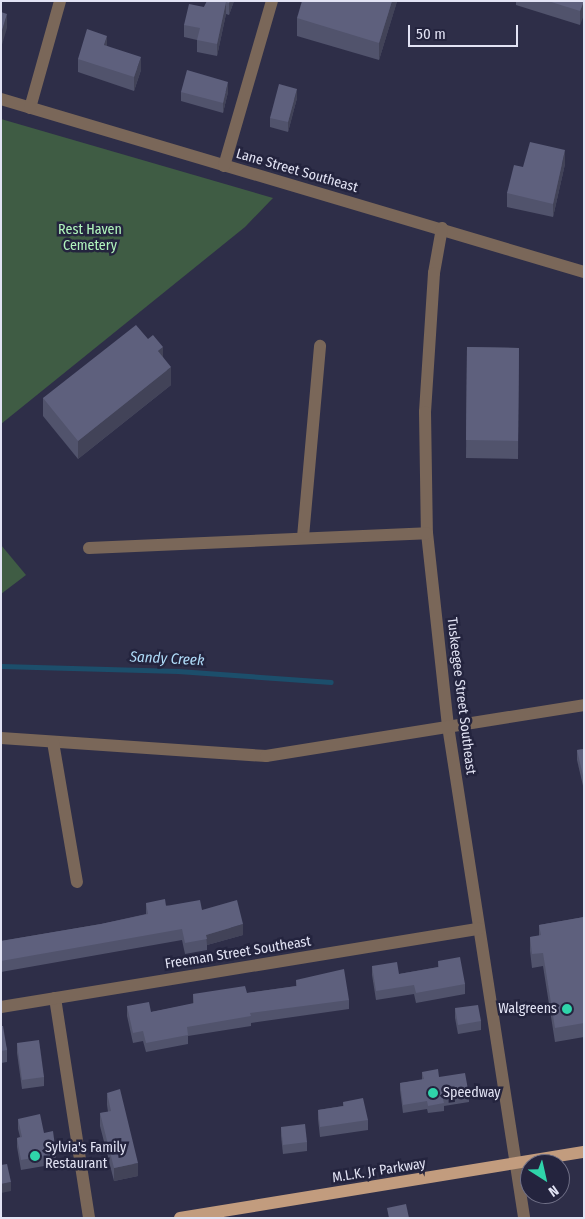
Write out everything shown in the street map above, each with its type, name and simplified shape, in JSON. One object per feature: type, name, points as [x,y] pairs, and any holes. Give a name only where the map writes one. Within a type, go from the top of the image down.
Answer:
[{"type":"main road","name":"M.L.K. Jr Parkway","points":[[180,1218],[584,1152]]},
{"type":"street","points":[[30,108],[60,1]]},
{"type":"street","points":[[224,166],[272,1]]},
{"type":"street","name":"Lane Street Southeast","points":[[1,99],[224,166],[442,228],[584,272]]},
{"type":"street","name":"Tuskeegee Street Southeast","points":[[442,228],[434,273],[425,412],[427,533],[448,726],[524,1218]]},
{"type":"street","points":[[303,537],[320,346]]},
{"type":"street","points":[[89,548],[303,537],[427,533]]},
{"type":"street","points":[[1,738],[266,756],[584,705]]},
{"type":"street","points":[[52,742],[77,882]]},
{"type":"street","name":"Freeman Street Southeast","points":[[1,1007],[479,929]]},
{"type":"street","points":[[55,998],[89,1218]]},
{"type":"green space","name":"Rest Haven Cemetery","points":[[1,119],[273,198],[245,227],[1,424]]},
{"type":"green space","points":[[1,545],[26,575],[1,594]]},
{"type":"building","points":[[207,1],[230,1],[229,3],[226,2],[217,44],[197,40],[200,28],[184,25],[189,4],[204,7]]},
{"type":"building","points":[[302,1],[392,1],[379,43],[297,18]]},
{"type":"building","points":[[548,1],[584,1],[580,11]]},
{"type":"building","points":[[1,12],[7,14],[1,34]]},
{"type":"building","points":[[87,29],[107,36],[104,45],[141,57],[134,77],[78,59]]},
{"type":"building","points":[[187,70],[228,82],[223,103],[181,92]]},
{"type":"building","points":[[279,84],[297,89],[288,122],[270,118]]},
{"type":"building","points":[[530,142],[565,150],[553,204],[507,193],[514,165],[523,167]]},
{"type":"building","points":[[136,325],[148,339],[153,335],[163,347],[158,351],[171,367],[78,441],[43,398]]},
{"type":"building","points":[[467,347],[519,348],[518,441],[466,440]]},
{"type":"building","points":[[584,749],[584,780],[577,750]]},
{"type":"building","points":[[165,899],[166,906],[200,900],[202,910],[237,900],[243,924],[206,935],[207,939],[185,943],[182,929],[1,961],[1,941],[148,914],[146,903]]},
{"type":"building","name":"Walgreens","points":[[584,917],[584,1023],[555,1028],[543,953],[532,954],[530,937],[541,935],[539,925]]},
{"type":"building","points":[[460,957],[465,984],[416,993],[414,985],[376,991],[372,966],[397,962],[399,974],[439,967],[438,961]]},
{"type":"building","points":[[344,969],[349,1000],[250,1013],[251,1016],[187,1027],[188,1035],[146,1043],[143,1031],[133,1033],[127,1006],[149,1002],[151,1012],[194,1003],[193,994],[245,986],[247,993],[297,986],[296,980]]},
{"type":"building","points":[[478,1005],[481,1021],[458,1025],[455,1008]]},
{"type":"building","points":[[1,1026],[3,1026],[7,1050],[1,1051]]},
{"type":"building","points":[[39,1040],[44,1077],[22,1080],[17,1043]]},
{"type":"building","name":"Speedway","points":[[438,1069],[439,1077],[465,1073],[469,1095],[443,1099],[444,1103],[428,1106],[427,1101],[403,1105],[400,1083],[424,1079],[422,1072]]},
{"type":"building","points":[[120,1089],[138,1163],[114,1168],[100,1113],[111,1111],[107,1093]]},
{"type":"building","points":[[363,1098],[368,1120],[320,1127],[318,1110],[344,1106],[343,1102]]},
{"type":"building","points":[[40,1114],[44,1133],[53,1131],[56,1154],[21,1160],[17,1138],[22,1137],[18,1119]]},
{"type":"building","points":[[305,1124],[307,1142],[283,1145],[281,1127]]},
{"type":"building","points":[[7,1164],[11,1182],[1,1184],[1,1165]]},
{"type":"building","points":[[406,1204],[409,1218],[389,1218],[387,1208]]},
{"type":"waterway","name":"Sandy Creek","points":[[1,666],[178,671],[331,682]]},
{"type":"place","name":"Walgreens","points":[[567,1009]]},
{"type":"place","name":"Speedway","points":[[433,1093]]},
{"type":"place","name":"Sylvia's Family Restaurant","points":[[35,1156]]}]
